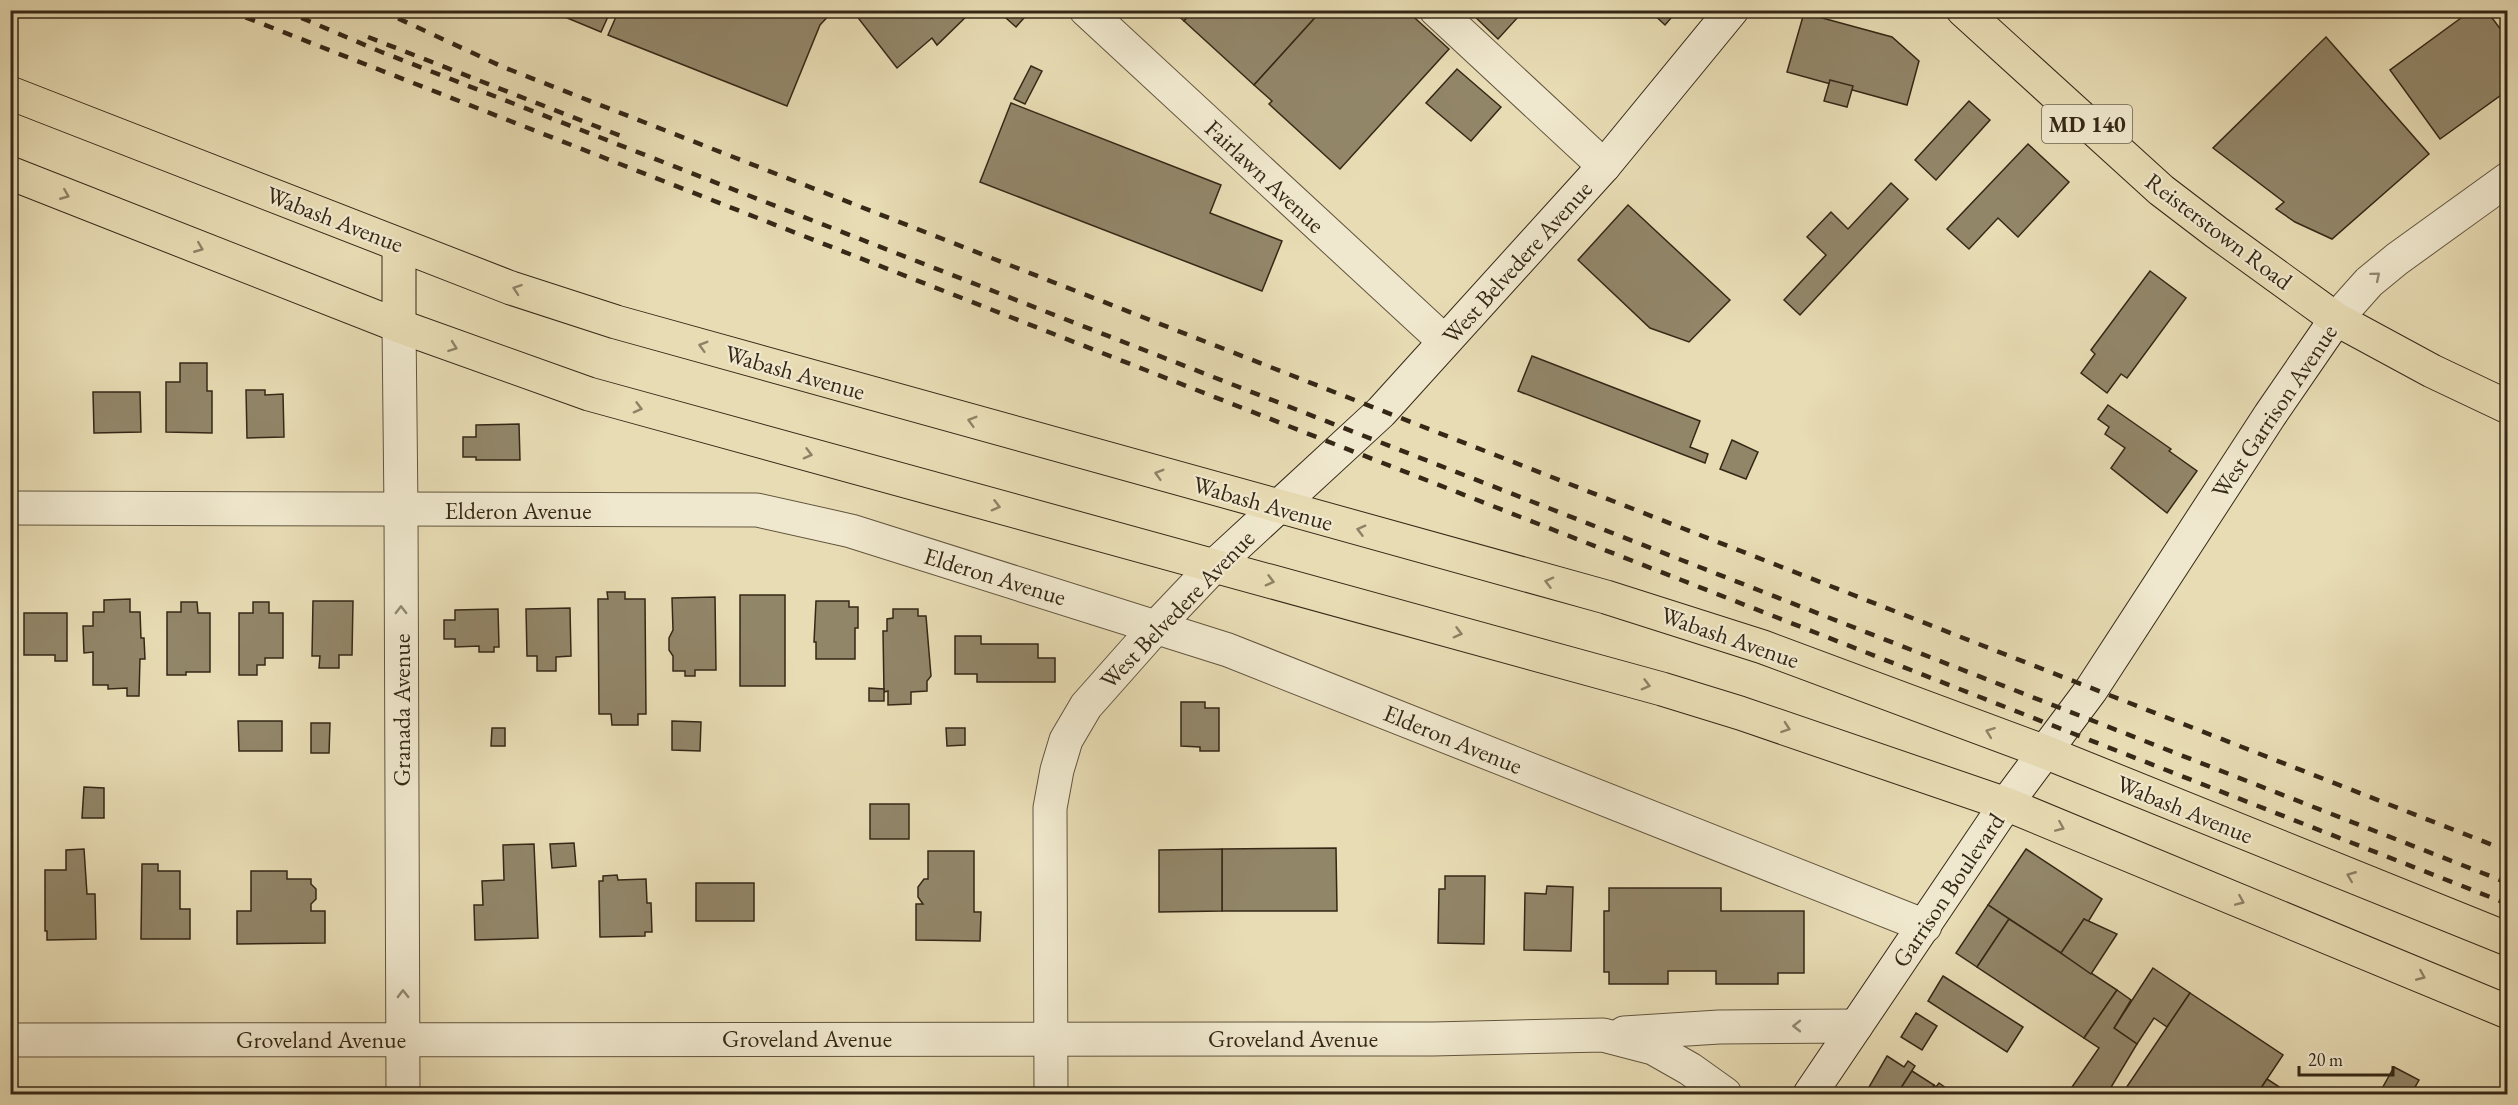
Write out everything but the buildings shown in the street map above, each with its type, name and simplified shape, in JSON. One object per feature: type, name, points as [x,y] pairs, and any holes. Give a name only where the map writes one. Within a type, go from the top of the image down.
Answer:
[{"type":"main road","name":"Reisterstown Road","points":[[1963,10],[2161,190],[2336,319],[2432,371],[2508,407]]},
{"type":"main road","name":"Wabash Avenue","points":[[10,93],[511,288],[616,322],[1685,620],[2045,752],[2508,939]]},
{"type":"main road","points":[[10,173],[399,326],[589,394],[1740,712],[2006,804],[2508,1012]]},
{"type":"main road","points":[[399,245],[399,326]]},
{"type":"street","name":"Fairlawn Avenue","points":[[1086,10],[1444,341]]},
{"type":"street","points":[[1436,10],[1604,166]]},
{"type":"street","name":"West Belvedere Avenue","points":[[1051,1095],[1050,808],[1057,770],[1066,740],[1086,706],[1214,566],[1365,428],[1604,166],[1732,10]]},
{"type":"street","name":"West Garrison Avenue","points":[[2091,690],[2270,415],[2336,319],[2369,282],[2397,259],[2508,179]]},
{"type":"street","name":"Granada Avenue","points":[[399,326],[403,1095]]},
{"type":"street","name":"Elderon Avenue","points":[[10,508],[757,510],[851,531],[1228,650],[1925,926]]},
{"type":"street","name":"Garrison Boulevard","points":[[1810,1095],[2006,804],[2091,690]]},
{"type":"street","name":"Groveland Avenue","points":[[10,1040],[1432,1039],[1603,1035],[1719,1027],[1856,1026]]},
{"type":"street","name":"Groveland Avenue","points":[[1603,1035],[1653,1048],[1690,1069],[1725,1095]]},
{"type":"railway","points":[[227,10],[2508,904]]},
{"type":"railway","points":[[283,10],[379,51],[2508,883]]},
{"type":"railway","points":[[380,10],[503,67],[2508,851]]},
{"type":"railway","points":[[368,37],[626,138]]}]
